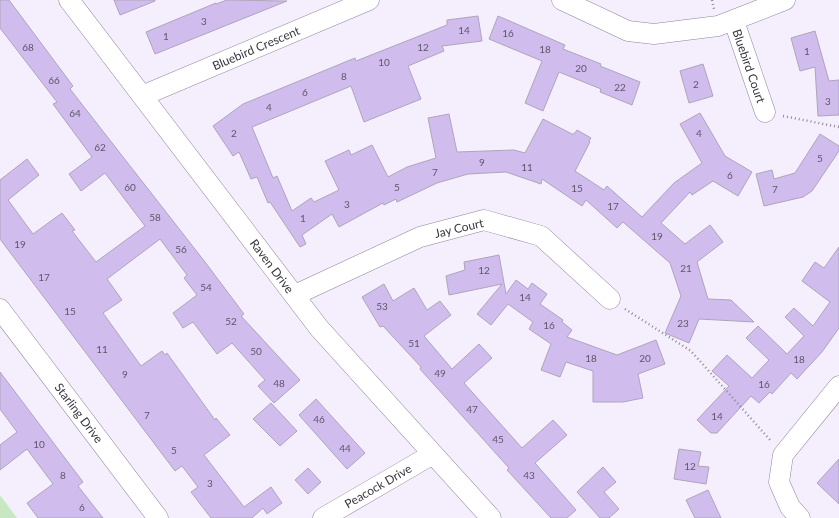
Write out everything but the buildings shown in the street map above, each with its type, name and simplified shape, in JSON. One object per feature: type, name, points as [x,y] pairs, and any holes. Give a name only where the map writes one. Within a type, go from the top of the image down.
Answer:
[{"type":"street","name":"Raven Drive","points":[[69,0],[319,328],[491,518]]},
{"type":"street","name":"Bluebird Crescent","points":[[142,96],[369,0]]},
{"type":"street","points":[[562,0],[628,31],[654,34],[718,26],[785,0]]},
{"type":"street","name":"Bluebird Court","points":[[734,21],[765,112]]},
{"type":"street","name":"Jay Court","points":[[295,295],[420,237],[484,220],[541,236],[610,299]]},
{"type":"street","name":"Starling Drive","points":[[0,309],[158,518]]},
{"type":"street","points":[[800,518],[790,507],[779,482],[783,455],[839,386]]},
{"type":"street","name":"Peacock Drive","points":[[323,518],[433,454]]},
{"type":"path","points":[[765,112],[839,127]]},
{"type":"path","points":[[610,299],[691,351],[783,455]]},
{"type":"green space","points":[[0,495],[17,518],[0,518]]}]
